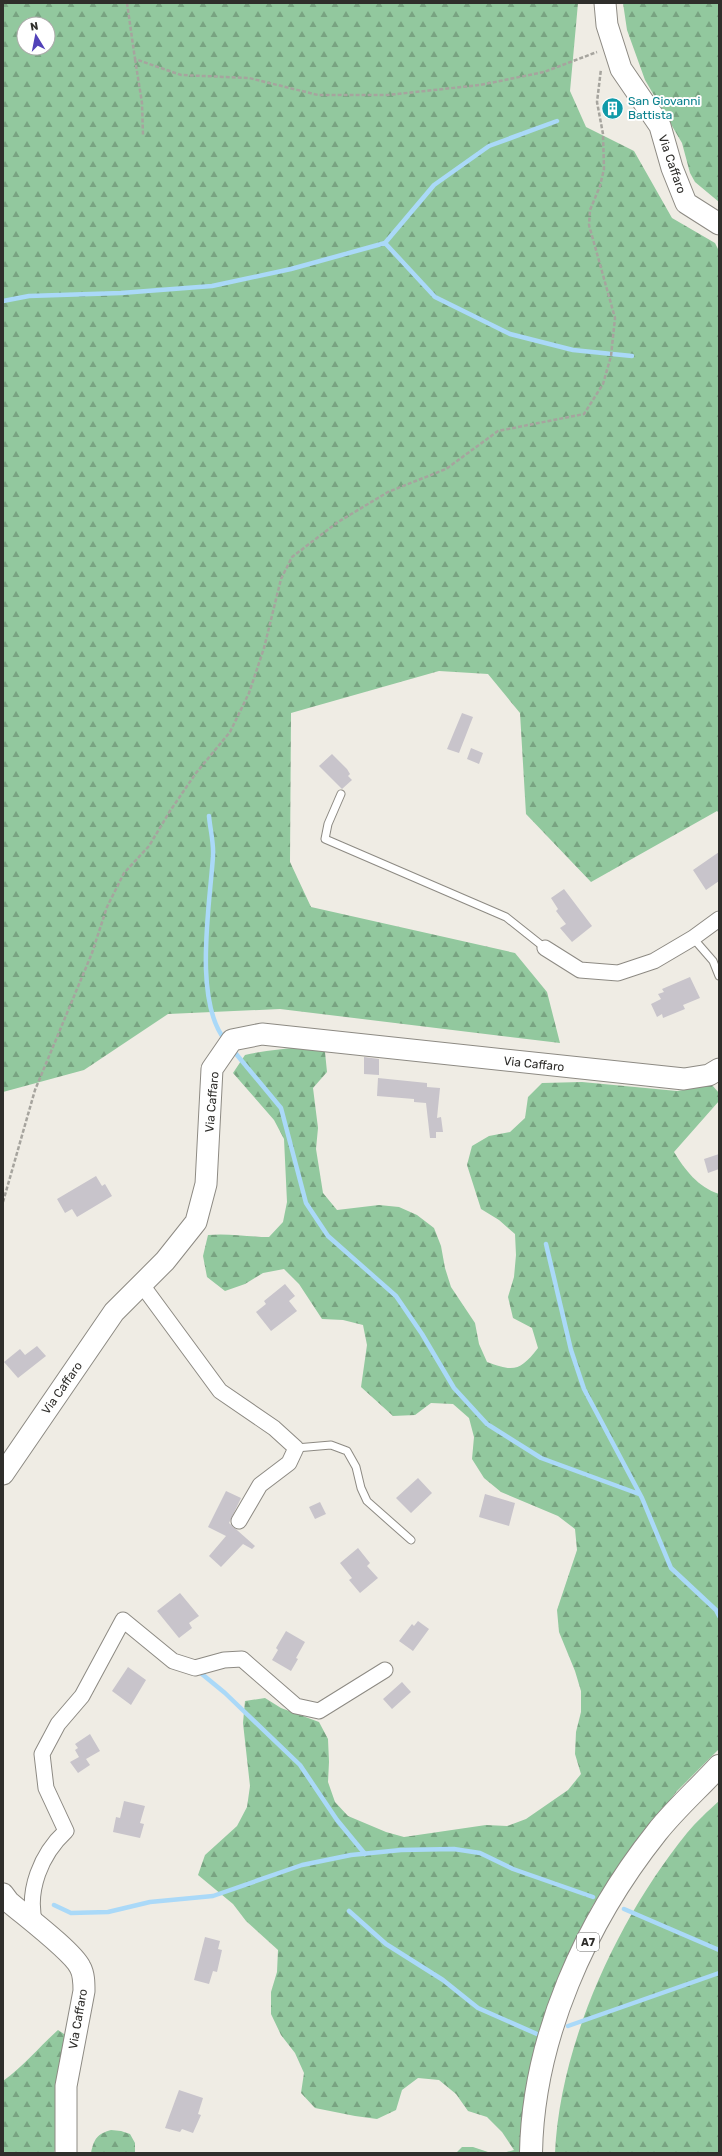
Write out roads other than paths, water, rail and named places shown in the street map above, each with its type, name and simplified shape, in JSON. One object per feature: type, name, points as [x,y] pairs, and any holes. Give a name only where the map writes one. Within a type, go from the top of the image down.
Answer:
[{"type":"highway","name":"A7","points":[[530,2153],[531,2129],[539,2077],[554,2018],[576,1966],[613,1894],[657,1832],[719,1766]]},
{"type":"street","name":"Via Caffaro","points":[[605,3],[607,25],[621,69],[660,126],[672,168],[686,202],[719,224]]},
{"type":"street","points":[[545,948],[580,970],[618,973],[654,961],[693,938],[719,919]]},
{"type":"street","name":"Via Caffaro","points":[[3,1474],[114,1312],[165,1261],[196,1222],[206,1184],[212,1069],[232,1040],[262,1034],[684,1079],[709,1075],[718,1071]]},
{"type":"street","points":[[142,1285],[220,1391],[274,1428],[296,1448],[289,1463],[260,1485],[239,1521]]},
{"type":"street","points":[[35,1924],[31,1909],[32,1888],[52,1843],[66,1831],[46,1788],[42,1754],[58,1724],[82,1696],[123,1620],[173,1661],[195,1668],[224,1660],[242,1658],[296,1706],[319,1711],[385,1670]]},
{"type":"street","name":"Via Caffaro","points":[[3,1894],[9,1902],[80,1966],[84,1978],[84,1991],[66,2086],[66,2153]]},
{"type":"lane","points":[[341,794],[328,824],[325,839],[506,917],[545,948]]},
{"type":"lane","points":[[693,938],[712,961],[719,976]]},
{"type":"lane","points":[[296,1448],[331,1445],[347,1450],[356,1467],[361,1488],[367,1501],[411,1540]]},
{"type":"waterway","points":[[3,301],[29,296],[121,293],[212,286],[291,269],[385,243],[434,185],[489,146],[557,121]]},
{"type":"waterway","points":[[385,243],[435,297],[510,334],[573,350],[632,356]]},
{"type":"waterway","points":[[209,816],[213,851],[207,925],[206,977],[209,1001],[215,1023],[225,1040]]},
{"type":"waterway","points":[[232,1049],[281,1108],[306,1203],[328,1236],[396,1296],[422,1334],[454,1388],[487,1424],[541,1458],[639,1494]]},
{"type":"waterway","points":[[546,1244],[571,1350],[584,1389],[642,1498],[671,1568],[716,1610],[719,1616]]},
{"type":"waterway","points":[[197,1670],[225,1693],[300,1765],[337,1820],[365,1854]]},
{"type":"waterway","points":[[54,1905],[71,1913],[108,1912],[150,1902],[213,1896],[302,1865],[351,1855],[401,1850],[454,1849],[480,1853],[513,1869],[593,1897]]},
{"type":"waterway","points":[[624,1909],[719,1950]]},
{"type":"waterway","points":[[349,1911],[386,1944],[443,1980],[478,2008],[537,2034],[544,2035]]},
{"type":"waterway","points":[[568,2026],[719,1973]]},
{"type":"place","name":"San Giovanni Battista","points":[[613,108]]}]
